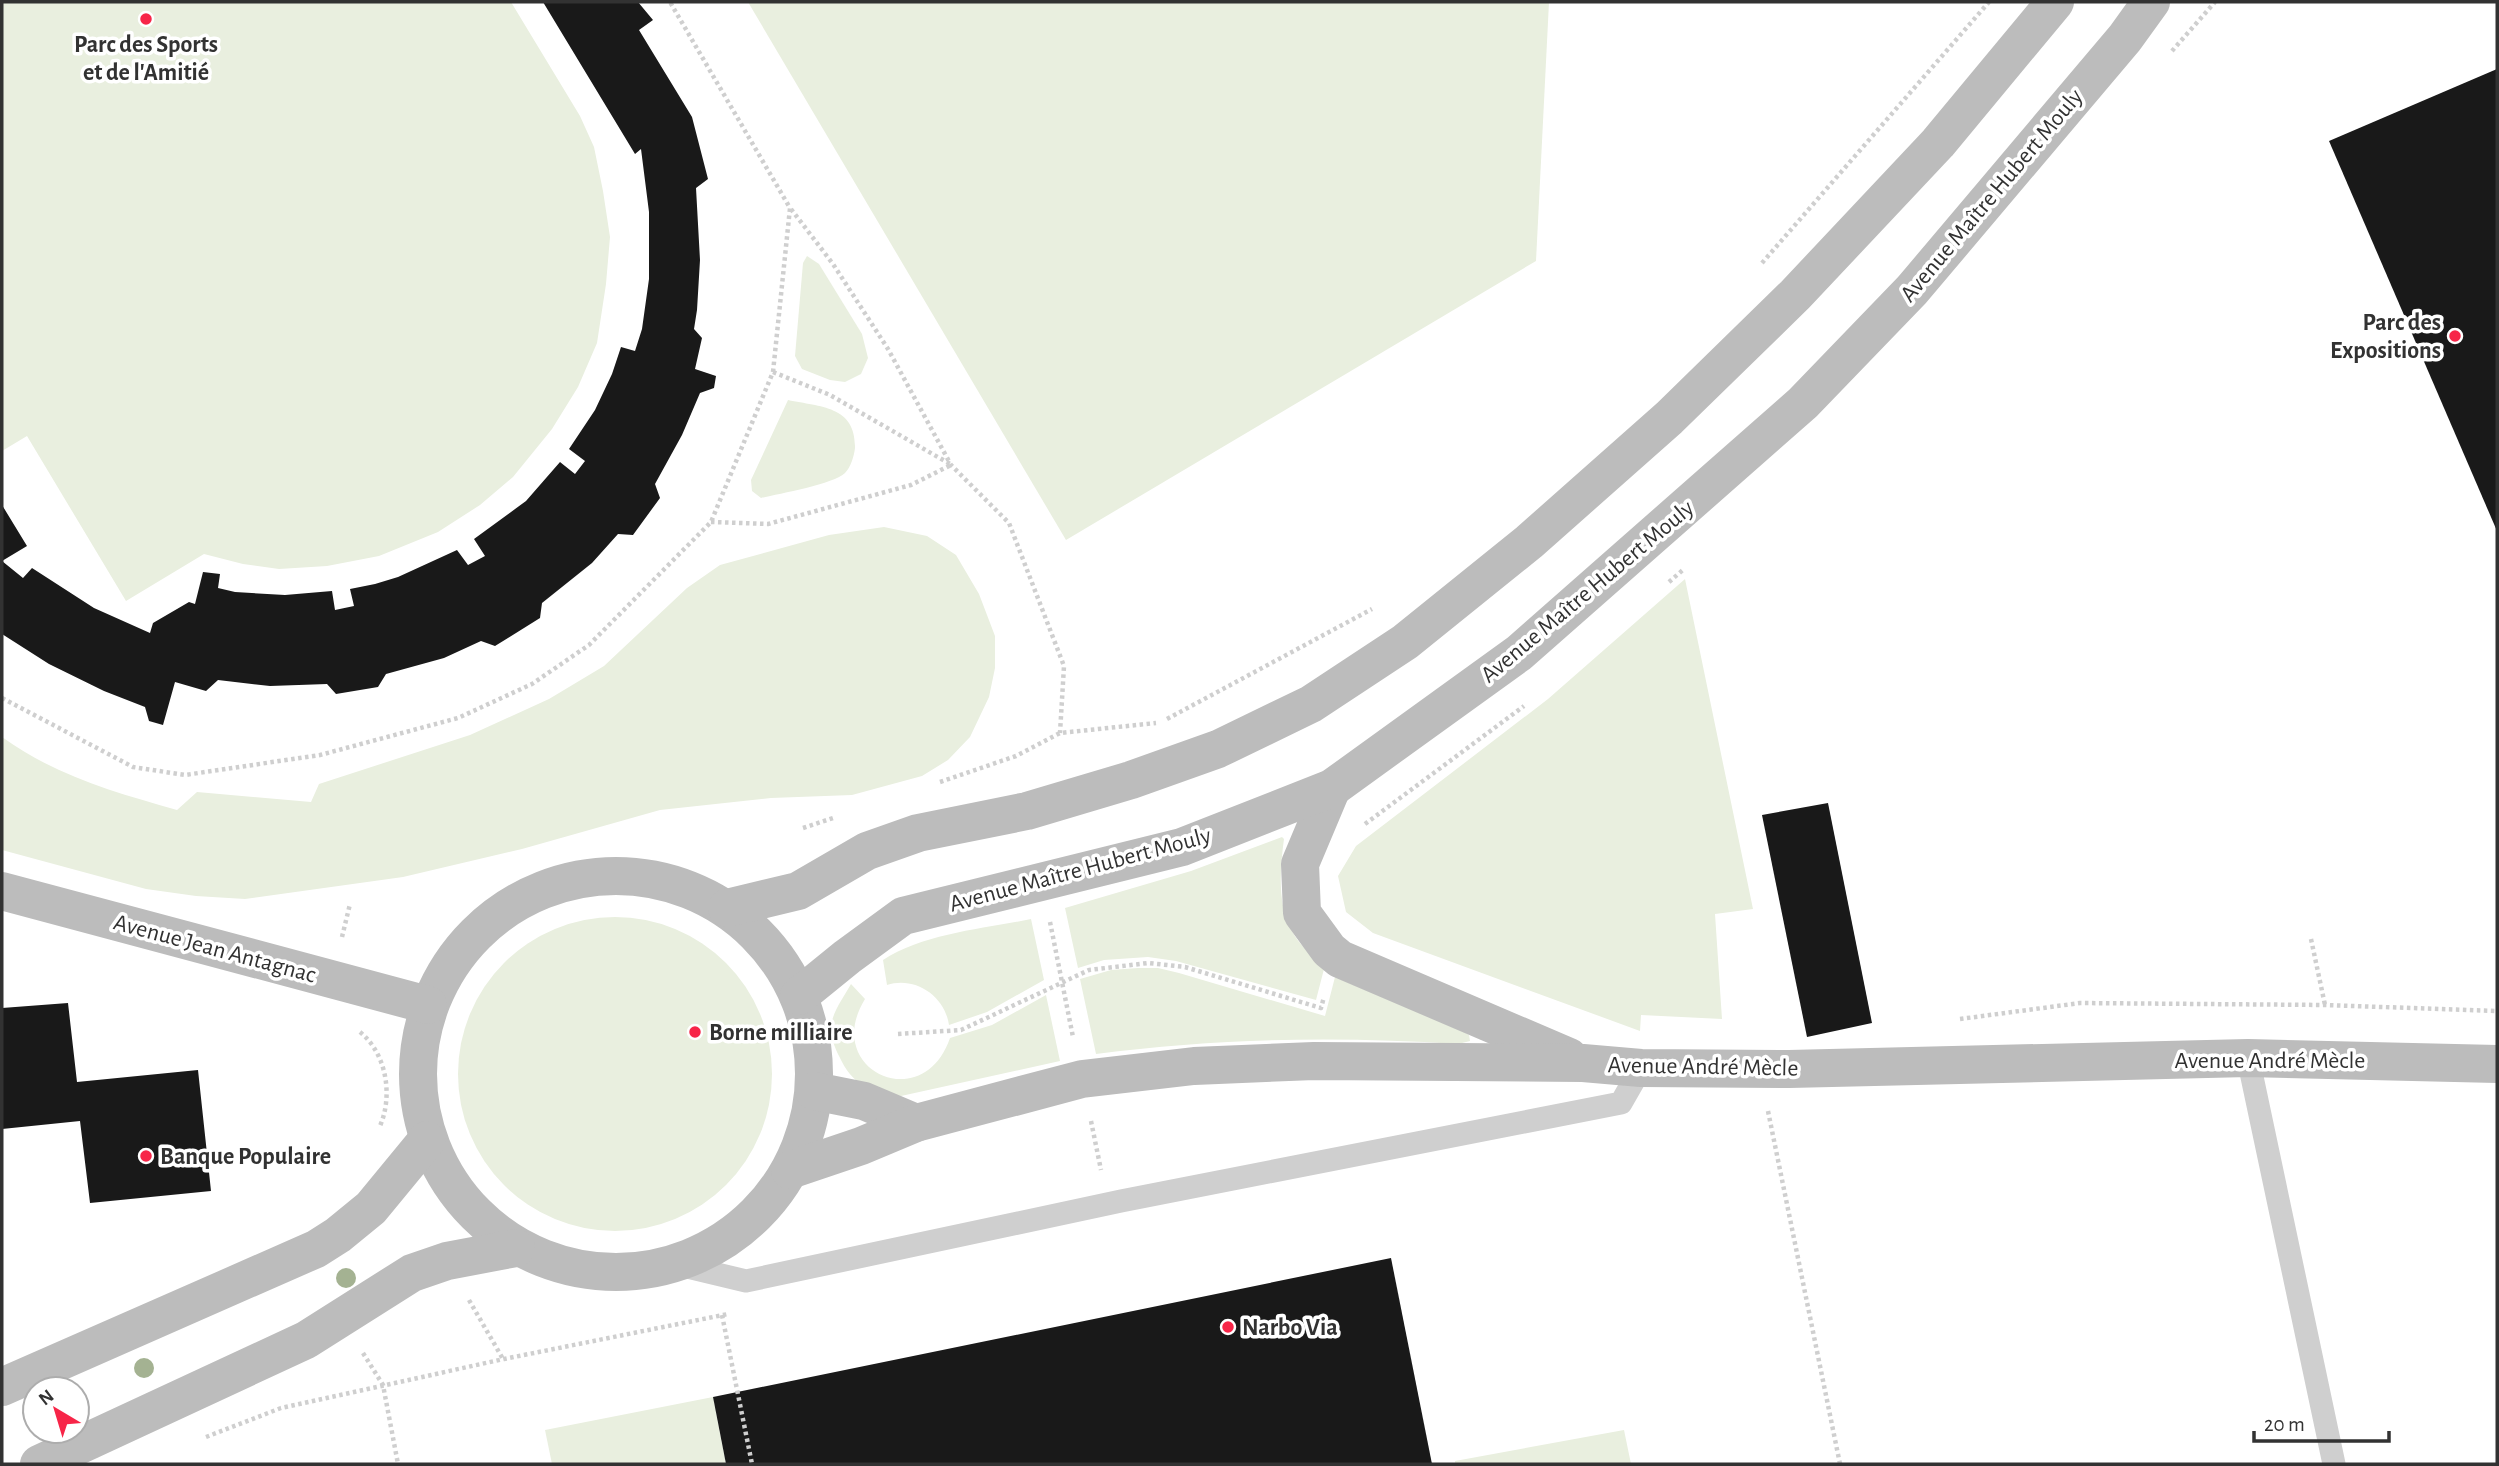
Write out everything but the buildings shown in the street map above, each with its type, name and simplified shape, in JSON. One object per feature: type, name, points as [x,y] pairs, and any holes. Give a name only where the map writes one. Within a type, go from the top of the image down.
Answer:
[{"type":"main road","points":[[727,908],[799,891],[867,850],[918,833],[1027,811],[1131,780],[1218,749],[1311,704],[1405,642],[1529,542],[1669,418],[1795,295],[1938,143],[2055,2]]},
{"type":"main road","name":"Avenue Maître Hubert Mouly","points":[[799,996],[903,916],[1182,847],[1332,788],[1520,653],[1803,402],[1912,290],[2124,38],[2151,2]]},
{"type":"main road","points":[[1332,788],[1300,864],[1302,913],[1329,950],[1340,959],[1583,1063]]},
{"type":"main road","points":[[614,874],[673,883],[727,908],[770,947],[799,996],[813,1043],[814,1091],[807,1132],[790,1170],[775,1193],[745,1224],[709,1250],[675,1264],[639,1272],[605,1273],[570,1268],[516,1248],[478,1219],[448,1183],[427,1140],[416,1073],[428,1006],[457,953],[501,912],[555,884],[614,874]]},
{"type":"main road","name":"Avenue Jean Antagnac","points":[[2,891],[428,1006]]},
{"type":"main road","name":"Avenue André Mècle","points":[[790,1170],[916,1123],[1082,1079],[1194,1066],[1314,1061],[1583,1063],[1641,1068],[1758,1069],[2248,1058],[2497,1064]]},
{"type":"main road","points":[[814,1091],[864,1101],[916,1123]]},
{"type":"main road","points":[[2,1387],[316,1250],[371,1208],[427,1140]]},
{"type":"main road","points":[[39,1464],[306,1340],[412,1273],[447,1261],[516,1248]]},
{"type":"lane","points":[[2248,1058],[2334,1464]]},
{"type":"lane","points":[[675,1264],[746,1281],[1621,1102],[1641,1068]]},
{"type":"path","points":[[670,2],[790,208],[833,264],[888,349],[951,465]]},
{"type":"path","points":[[1755,271],[1989,2]]},
{"type":"path","points":[[2,698],[133,767],[185,775],[320,755],[458,718],[533,684],[589,645],[711,522],[773,372],[790,208]]},
{"type":"path","points":[[773,372],[830,395],[951,465],[1009,523],[1064,666],[1060,733]]},
{"type":"path","points":[[711,522],[768,524],[911,485],[951,465]]},
{"type":"path","points":[[928,786],[1016,756],[1060,733],[1159,723],[1373,608]]},
{"type":"path","points":[[803,828],[841,816]]},
{"type":"path","points":[[1041,881],[1108,1205]]},
{"type":"path","points":[[2311,939],[2325,1005]]},
{"type":"path","points":[[1955,1020],[2035,1007],[2080,1003],[2325,1005],[2497,1011]]},
{"type":"path","points":[[1758,1069],[1840,1464]]},
{"type":"path","points":[[722,1315],[752,1464]]},
{"type":"path","points":[[341,1320],[383,1385],[398,1464]]},
{"type":"green space","points":[[2,2],[511,2],[580,116],[594,147],[610,237],[597,343],[578,387],[552,429],[513,477],[480,505],[438,532],[379,556],[327,566],[279,569],[243,564],[204,554],[126,601],[27,436],[2,451]]},
{"type":"green space","points":[[748,2],[1549,2],[1536,261],[1066,540]]},
{"type":"green space","points":[[807,256],[819,264],[862,334],[868,358],[861,374],[845,382],[830,380],[802,369],[795,356],[803,263]]},
{"type":"green space","points":[[788,400],[824,407],[843,416],[854,434],[853,458],[847,471],[839,477],[818,485],[761,498],[752,491],[751,480]]},
{"type":"green space","points":[[884,527],[927,536],[956,555],[979,594],[995,636],[995,668],[989,697],[970,737],[948,760],[922,776],[852,795],[771,798],[660,810],[522,849],[403,877],[245,899],[146,889],[2,850],[2,737],[22,751],[64,772],[177,810],[197,792],[311,802],[319,784],[470,735],[549,699],[604,666],[687,588],[720,565],[829,535]]},
{"type":"green space","points":[[1685,579],[1753,909],[1715,914],[1722,1019],[1641,1015],[1640,1031],[1373,933],[1346,912],[1338,876],[1356,846],[1548,699]]},
{"type":"green space","points":[[1282,837],[1281,886],[1287,921],[1299,941],[1324,969],[1316,1000],[1176,961],[1148,957],[1104,960],[1078,968],[1065,908],[1191,871]]},
{"type":"green space","points":[[615,917],[646,920],[675,929],[702,944],[726,963],[745,987],[760,1014],[769,1043],[772,1074],[769,1105],[760,1134],[745,1161],[726,1185],[702,1204],[675,1219],[646,1228],[615,1231],[584,1228],[555,1219],[528,1204],[504,1185],[485,1161],[470,1134],[461,1105],[458,1074],[461,1043],[470,1014],[485,987],[504,963],[528,944],[555,929],[584,920]]},
{"type":"green space","points":[[1031,919],[1044,980],[987,1012],[949,1025],[942,1005],[927,991],[908,983],[887,985],[883,960],[899,951],[955,933]]},
{"type":"green space","points":[[1158,968],[1179,973],[1325,1016],[1335,977],[1462,1031],[1469,1035],[1470,1041],[1458,1044],[1277,1040],[1096,1054],[1080,979],[1111,970]]},
{"type":"green space","points":[[851,984],[865,999],[855,1024],[856,1046],[865,1063],[881,1075],[900,1079],[919,1075],[937,1062],[950,1038],[992,1025],[1046,995],[1060,1061],[901,1096],[871,1089],[856,1081],[844,1066],[832,1036],[833,1017]]},
{"type":"green space","points":[[713,1397],[726,1464],[552,1464],[545,1430]]},
{"type":"green space","points":[[1624,1430],[1631,1464],[1455,1464],[1455,1461]]},
{"type":"place","name":"Parc des Sports et de l'Amitié","points":[[146,19]]},
{"type":"place","name":"Parc des Expositions","points":[[2455,336]]},
{"type":"place","name":"Borne milliaire","points":[[695,1032]]},
{"type":"place","name":"Banque Populaire","points":[[146,1156]]},
{"type":"place","name":"Narbo Via","points":[[1228,1327]]}]
